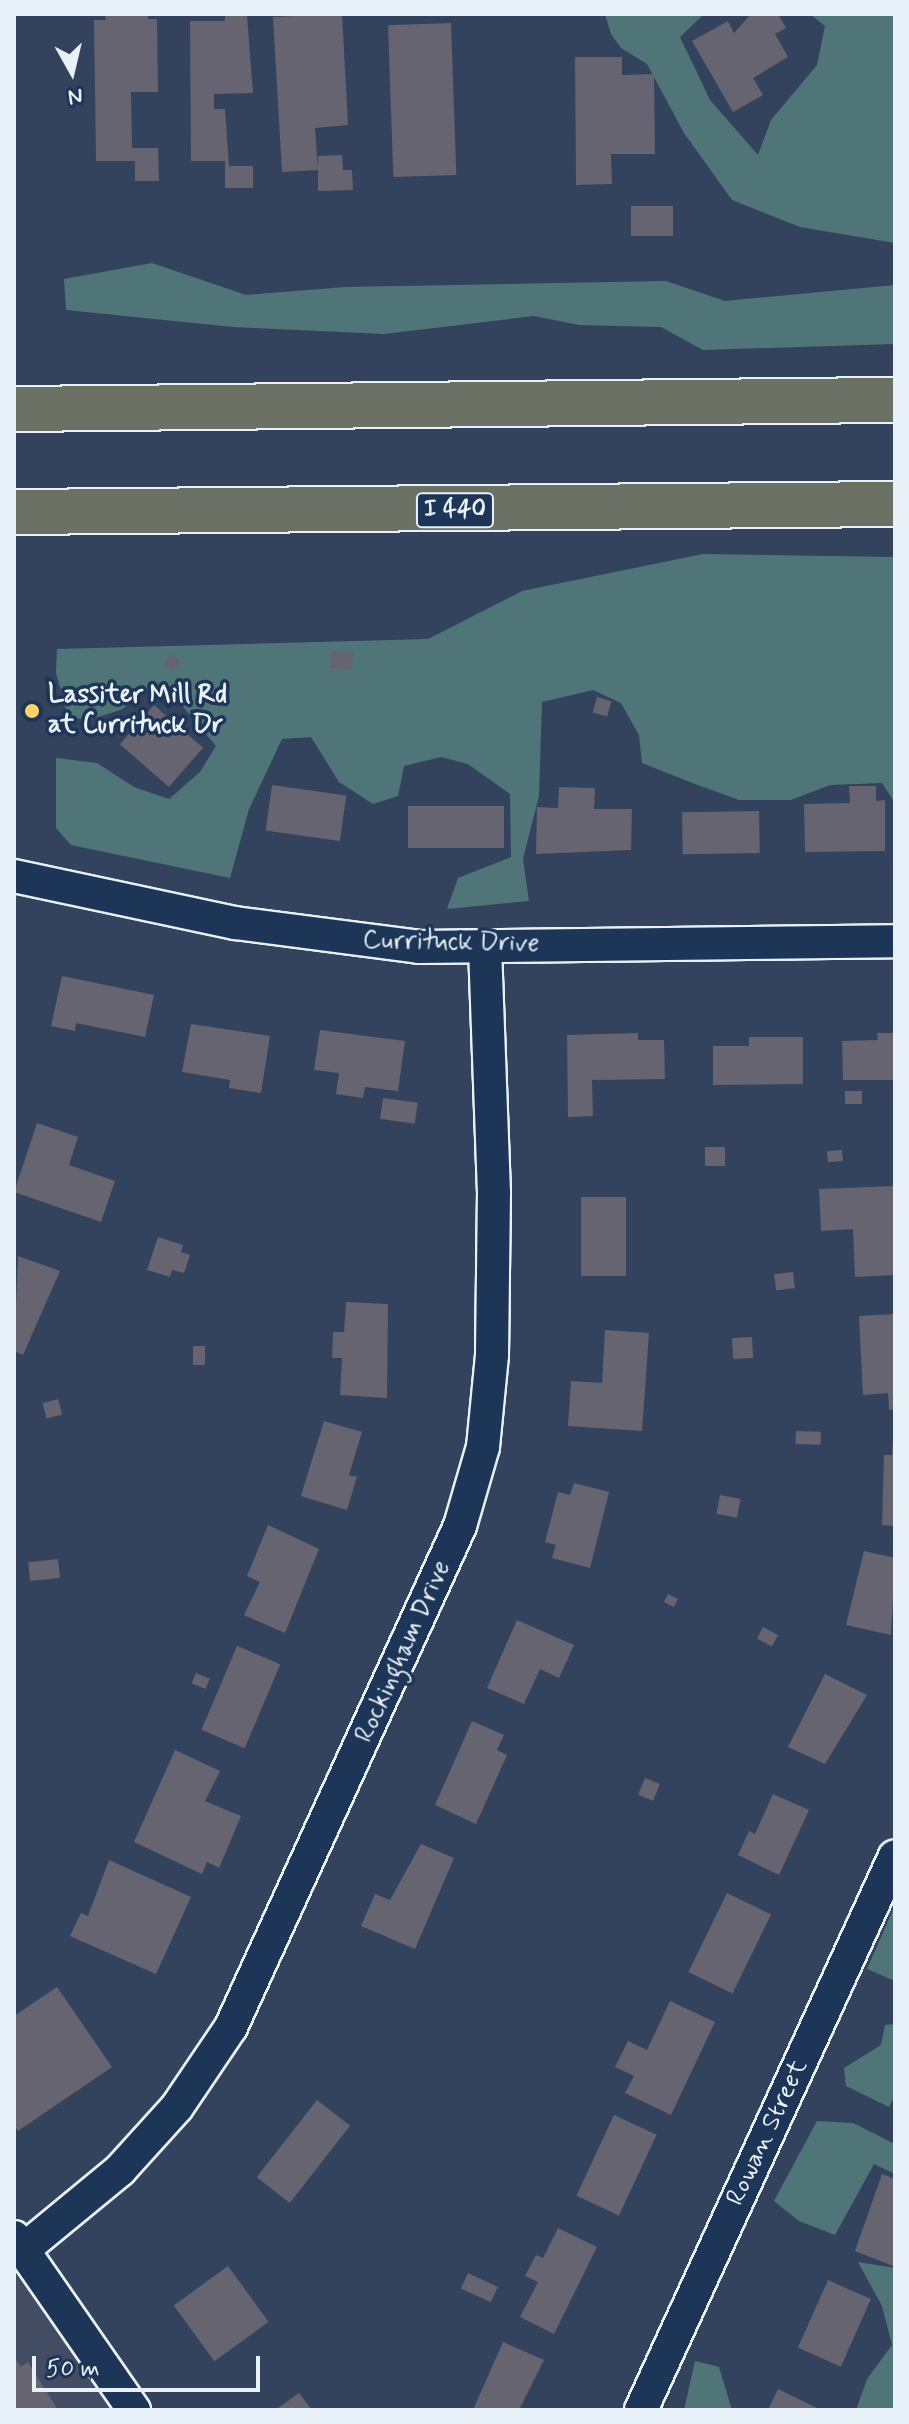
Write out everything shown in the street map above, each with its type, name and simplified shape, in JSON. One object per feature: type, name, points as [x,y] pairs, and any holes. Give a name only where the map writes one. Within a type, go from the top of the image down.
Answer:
[{"type":"highway","points":[[14,409],[895,400]]},
{"type":"highway","name":"I 440","points":[[14,512],[895,504]]},
{"type":"street","name":"Currituck Drive","points":[[14,876],[339,940],[485,947],[895,941]]},
{"type":"street","name":"Rockingham Drive","points":[[18,2243],[120,2170],[177,2107],[231,2027],[460,1526],[483,1447],[492,1355],[494,1193],[485,947]]},
{"type":"street","name":"Rowan Street","points":[[641,2410],[895,1856]]},
{"type":"street","points":[[18,2243],[134,2410]]},
{"type":"shaded area","points":[[14,2270],[113,2410],[14,2410]]},
{"type":"green space","points":[[605,14],[704,14],[680,37],[710,100],[758,155],[771,120],[817,65],[825,26],[810,14],[895,14],[895,243],[800,227],[732,200],[684,133],[647,64],[621,48],[611,34]]},
{"type":"green space","points":[[152,263],[246,295],[345,287],[666,281],[725,301],[895,285],[895,344],[703,350],[661,327],[579,325],[534,316],[384,334],[233,327],[66,310],[64,279]]},
{"type":"green space","points":[[703,554],[895,557],[895,803],[882,783],[830,785],[791,800],[739,800],[695,784],[642,763],[639,735],[621,703],[593,690],[542,702],[539,796],[523,859],[529,901],[447,909],[458,878],[511,857],[510,794],[468,764],[441,757],[404,766],[398,796],[373,804],[339,782],[311,737],[282,739],[249,809],[230,878],[71,845],[56,828],[56,758],[97,763],[134,787],[169,799],[200,772],[216,746],[174,696],[144,688],[123,709],[89,720],[68,717],[56,673],[57,649],[428,639],[522,591]]},
{"type":"green space","points":[[895,1905],[895,1981],[867,1969]]},
{"type":"green space","points":[[895,2024],[895,2095],[889,2107],[846,2086],[844,2068],[881,2045],[885,2025]]},
{"type":"green space","points":[[817,2121],[853,2123],[895,2144],[895,2174],[874,2164],[835,2235],[799,2221],[774,2201]]},
{"type":"green space","points":[[858,2262],[895,2268],[895,2410],[856,2410],[867,2379],[892,2345],[882,2306]]},
{"type":"green space","points":[[695,2361],[719,2367],[732,2410],[684,2410]]},
{"type":"building","points":[[105,14],[148,14],[148,19],[157,19],[158,92],[131,92],[132,148],[158,148],[159,181],[135,181],[135,161],[96,161],[94,20],[106,20]]},
{"type":"building","points":[[225,14],[247,15],[253,93],[214,94],[214,109],[225,109],[229,166],[253,166],[253,188],[225,188],[225,161],[191,161],[190,21],[225,21]]},
{"type":"building","points":[[342,14],[348,125],[315,128],[318,170],[282,172],[273,17]]},
{"type":"building","points":[[751,14],[778,14],[786,28],[775,34],[788,57],[753,78],[763,95],[733,112],[692,41],[728,21],[734,33]]},
{"type":"building","points":[[451,23],[456,175],[393,177],[388,25]]},
{"type":"building","points":[[575,57],[622,57],[622,75],[654,74],[655,154],[611,154],[612,184],[576,185]]},
{"type":"building","points":[[342,155],[343,170],[352,170],[353,190],[318,191],[318,156]]},
{"type":"building","points":[[631,206],[673,206],[673,236],[631,236]]},
{"type":"building","points":[[332,650],[354,653],[351,671],[329,668]]},
{"type":"building","points":[[170,654],[180,660],[174,671],[163,665]]},
{"type":"building","points":[[597,697],[611,701],[607,717],[593,712]]},
{"type":"building","points":[[154,705],[203,748],[169,787],[120,744]]},
{"type":"building","points":[[272,785],[346,795],[340,841],[266,831]]},
{"type":"building","points":[[849,786],[876,786],[876,801],[885,800],[885,851],[805,852],[804,804],[850,803]]},
{"type":"building","points":[[559,787],[595,788],[594,809],[632,809],[631,850],[536,854],[537,807],[558,808]]},
{"type":"building","points":[[408,806],[504,806],[504,848],[408,848]]},
{"type":"building","points":[[759,811],[760,853],[683,854],[682,812]]},
{"type":"building","points":[[62,976],[154,995],[145,1037],[76,1023],[75,1031],[51,1026]]},
{"type":"building","points":[[191,1024],[270,1036],[261,1093],[229,1088],[230,1080],[182,1072]]},
{"type":"building","points":[[320,1030],[405,1041],[398,1091],[365,1087],[363,1098],[336,1094],[339,1073],[314,1070]]},
{"type":"building","points":[[638,1033],[638,1040],[664,1040],[665,1079],[592,1080],[593,1116],[568,1117],[567,1035]]},
{"type":"building","points":[[877,1033],[895,1033],[895,1080],[843,1080],[842,1041],[878,1040]]},
{"type":"building","points":[[749,1037],[803,1037],[803,1084],[713,1085],[713,1046],[749,1046]]},
{"type":"building","points":[[845,1091],[862,1091],[862,1104],[845,1104]]},
{"type":"building","points":[[383,1098],[418,1103],[415,1124],[380,1119]]},
{"type":"building","points":[[37,1123],[78,1137],[69,1165],[115,1181],[101,1222],[14,1192]]},
{"type":"building","points":[[705,1147],[725,1147],[725,1166],[705,1166]]},
{"type":"building","points":[[842,1150],[843,1161],[828,1162],[827,1151]]},
{"type":"building","points":[[895,1186],[895,1275],[855,1277],[853,1229],[821,1231],[819,1189]]},
{"type":"building","points":[[581,1197],[626,1197],[626,1276],[581,1276]]},
{"type":"building","points":[[158,1237],[183,1245],[181,1252],[190,1255],[184,1273],[172,1270],[170,1277],[147,1270]]},
{"type":"building","points":[[18,1256],[60,1271],[23,1355],[14,1351]]},
{"type":"building","points":[[793,1272],[795,1288],[776,1290],[774,1274]]},
{"type":"building","points":[[346,1302],[388,1304],[387,1398],[340,1395],[342,1358],[332,1358],[333,1332],[344,1332]]},
{"type":"building","points":[[895,1314],[895,1409],[889,1410],[888,1393],[863,1395],[859,1316]]},
{"type":"building","points":[[605,1330],[649,1333],[642,1431],[568,1426],[571,1381],[602,1383]]},
{"type":"building","points":[[752,1337],[753,1358],[733,1359],[732,1338]]},
{"type":"building","points":[[193,1346],[205,1346],[205,1365],[193,1365]]},
{"type":"building","points":[[58,1399],[62,1414],[47,1419],[43,1403]]},
{"type":"building","points":[[324,1421],[362,1432],[349,1475],[357,1477],[347,1510],[301,1496]]},
{"type":"building","points":[[796,1431],[821,1432],[821,1445],[796,1444]]},
{"type":"building","points":[[893,1440],[895,1526],[882,1525],[884,1455],[892,1455]]},
{"type":"building","points":[[574,1483],[609,1492],[590,1568],[552,1558],[556,1545],[545,1542],[558,1492],[570,1495]]},
{"type":"building","points":[[720,1495],[741,1499],[737,1518],[716,1514]]},
{"type":"building","points":[[268,1525],[319,1549],[285,1633],[244,1615],[260,1582],[247,1576]]},
{"type":"building","points":[[864,1551],[895,1558],[891,1635],[846,1625]]},
{"type":"building","points":[[58,1559],[60,1578],[30,1581],[28,1562]]},
{"type":"building","points":[[668,1594],[678,1599],[674,1607],[664,1602]]},
{"type":"building","points":[[517,1620],[574,1645],[559,1678],[540,1669],[524,1704],[487,1688]]},
{"type":"building","points":[[763,1627],[778,1635],[772,1646],[757,1638]]},
{"type":"building","points":[[237,1646],[280,1664],[245,1748],[201,1730]]},
{"type":"building","points":[[196,1673],[210,1679],[206,1689],[192,1683]]},
{"type":"building","points":[[825,1674],[867,1695],[825,1764],[788,1747]]},
{"type":"building","points":[[472,1721],[504,1735],[497,1750],[507,1755],[476,1824],[435,1805]]},
{"type":"building","points":[[175,1750],[220,1771],[205,1801],[241,1816],[219,1868],[207,1862],[202,1874],[134,1842]]},
{"type":"building","points":[[645,1778],[660,1784],[653,1801],[638,1795]]},
{"type":"building","points":[[773,1794],[809,1810],[779,1875],[738,1855],[749,1831],[755,1834]]},
{"type":"building","points":[[421,1844],[454,1858],[415,1949],[361,1926],[375,1894],[390,1900]]},
{"type":"building","points":[[109,1860],[191,1897],[156,1974],[70,1936],[81,1913],[88,1916]]},
{"type":"building","points":[[727,1893],[771,1914],[732,1994],[688,1972]]},
{"type":"building","points":[[57,1987],[112,2067],[18,2131],[14,2125],[14,2016]]},
{"type":"building","points":[[670,2001],[715,2022],[671,2115],[625,2093],[634,2076],[615,2067],[628,2041],[647,2050]]},
{"type":"building","points":[[317,2100],[350,2126],[290,2203],[257,2177]]},
{"type":"building","points":[[614,2115],[657,2135],[619,2216],[576,2196]]},
{"type":"building","points":[[882,2174],[895,2179],[893,2266],[855,2251]]},
{"type":"building","points":[[558,2228],[597,2247],[554,2334],[520,2317],[538,2282],[525,2276],[536,2255],[543,2258]]},
{"type":"building","points":[[228,2266],[269,2322],[214,2361],[174,2305]]},
{"type":"building","points":[[468,2273],[498,2287],[491,2302],[461,2288]]},
{"type":"building","points":[[828,2280],[871,2299],[841,2367],[798,2348]]},
{"type":"building","points":[[503,2342],[544,2360],[519,2410],[473,2410]]},
{"type":"building","points":[[14,2357],[21,2367],[28,2362],[58,2410],[14,2410]]},
{"type":"building","points":[[778,2389],[821,2410],[768,2410]]},
{"type":"building","points":[[299,2393],[312,2410],[275,2410]]},
{"type":"place","name":"Lassiter Mill Rd at Currituck Dr","points":[[32,711]]}]
